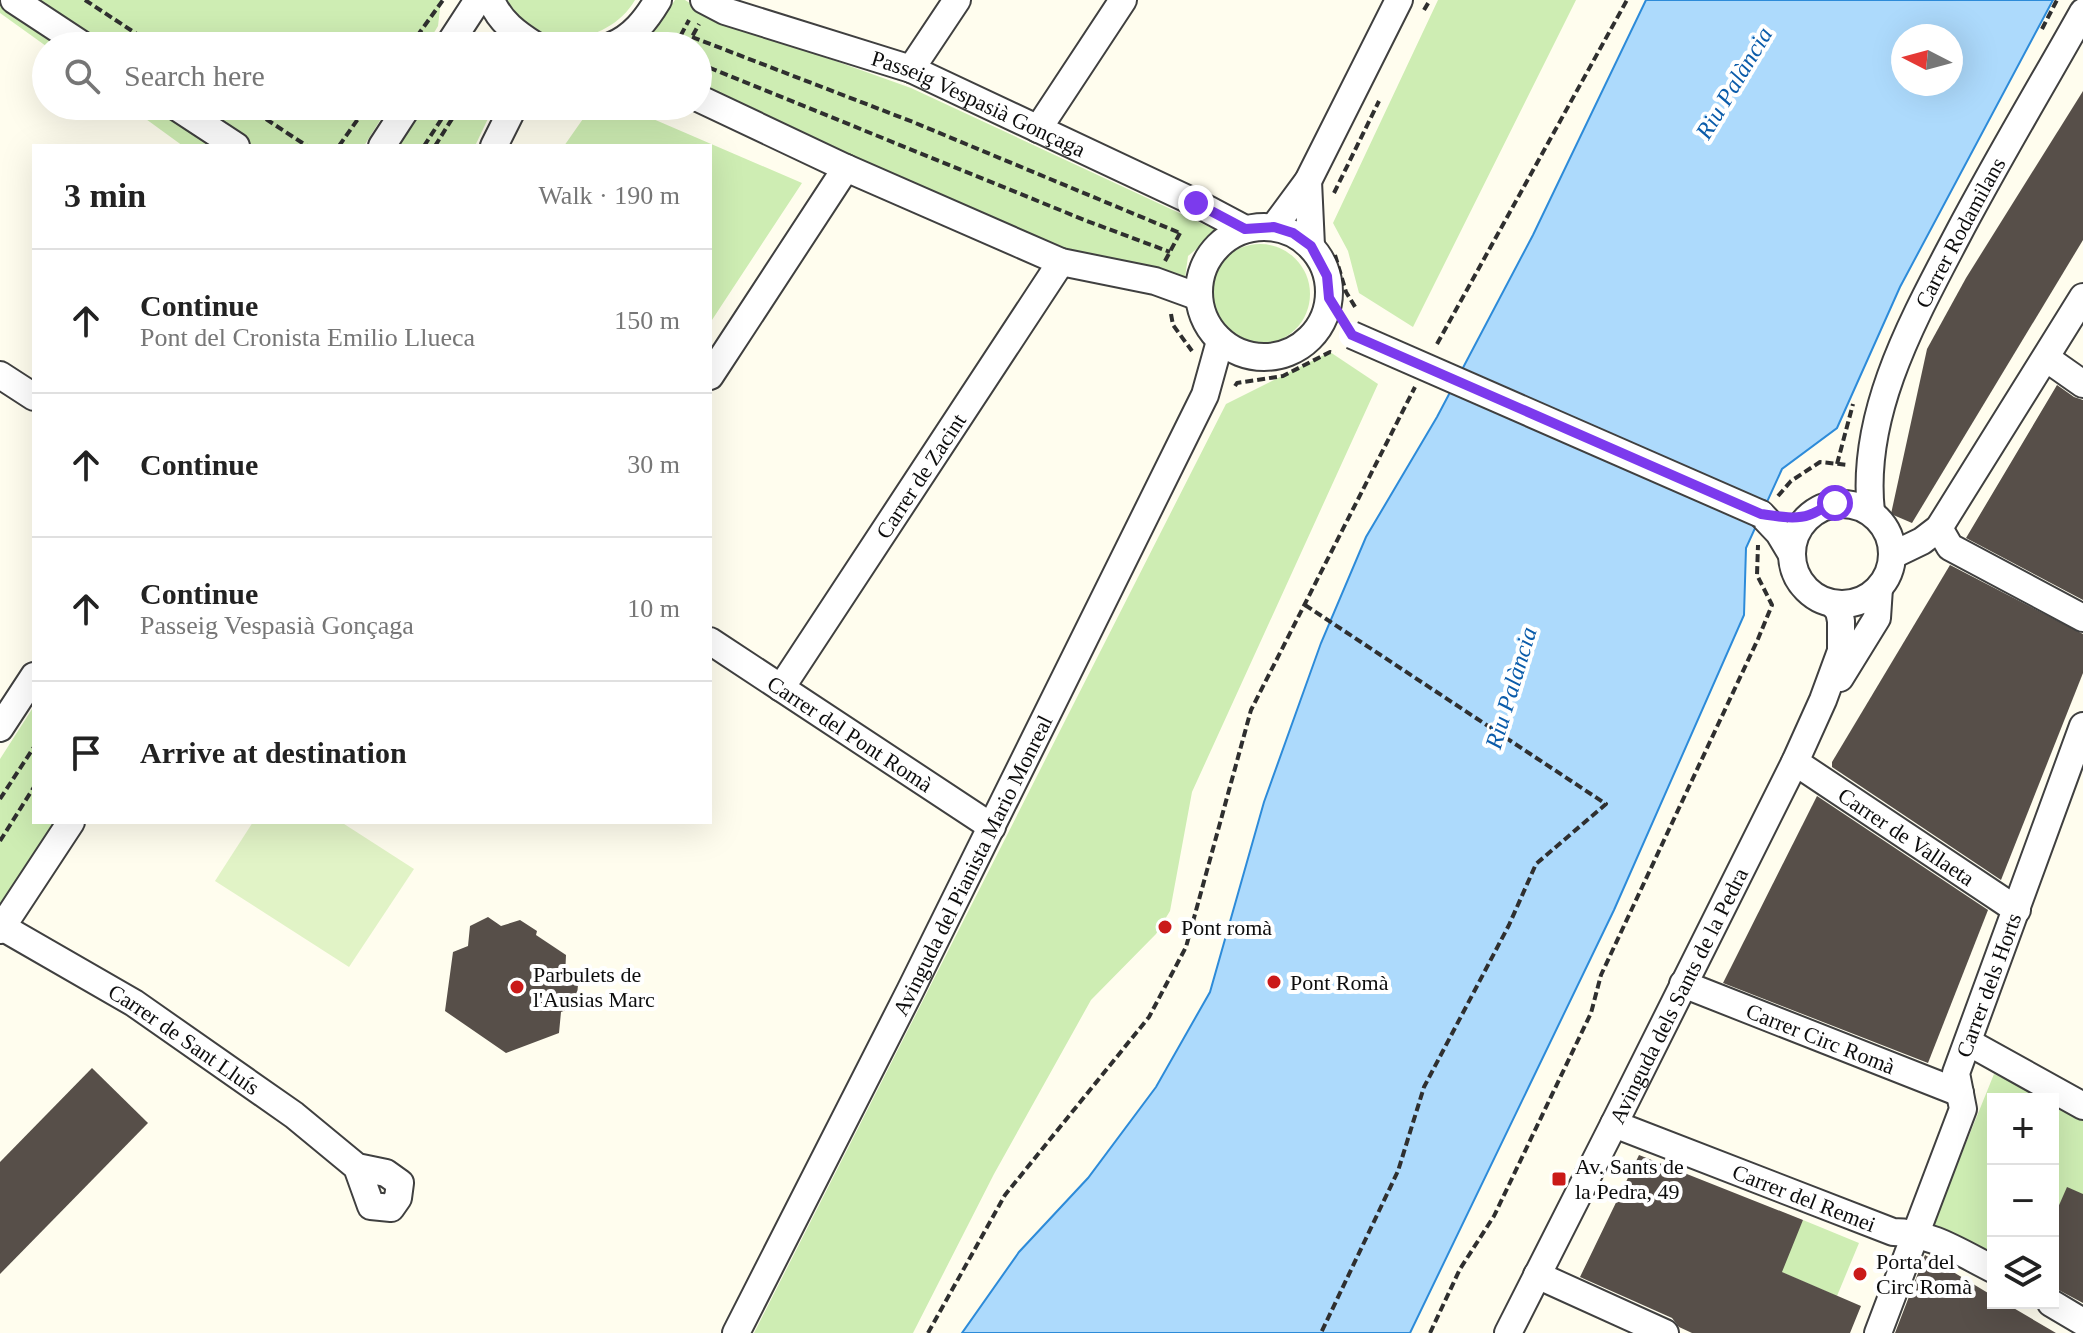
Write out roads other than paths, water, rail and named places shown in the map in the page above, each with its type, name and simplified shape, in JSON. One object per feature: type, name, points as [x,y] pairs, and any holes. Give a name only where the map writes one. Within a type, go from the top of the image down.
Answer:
[{"type":"street","points":[[14,0],[63,32]]},
{"type":"street","points":[[457,32],[478,0]]},
{"type":"street","points":[[491,0],[513,32]]},
{"type":"street","points":[[633,32],[644,23],[658,0]]},
{"type":"street","points":[[911,69],[957,0]]},
{"type":"street","points":[[1038,129],[1123,0]]},
{"type":"street","points":[[1274,227],[1308,181],[1399,0]]},
{"type":"street","name":"Passeig Vespasià Gonçaga","points":[[698,7],[725,11],[911,69],[1245,229]]},
{"type":"street","name":"Carrer Rodamilans","points":[[1860,508],[1883,402],[1913,320],[1995,165],[2082,18]]},
{"type":"street","points":[[712,105],[846,168],[1061,262],[1155,281],[1199,297]]},
{"type":"street","points":[[196,120],[233,144]]},
{"type":"street","points":[[383,144],[399,120]]},
{"type":"street","points":[[495,144],[507,120]]},
{"type":"street","points":[[712,373],[846,168]]},
{"type":"street","points":[[1308,181],[1329,298],[1322,321],[1308,340]]},
{"type":"street","points":[[1322,249],[1293,233],[1274,227],[1245,229],[1225,239],[1208,257],[1200,278],[1199,297],[1204,319],[1220,341],[1252,356],[1281,355],[1308,340],[1356,324]]},
{"type":"street","name":"Carrer de Zacint","points":[[781,688],[1061,262]]},
{"type":"street","points":[[1893,555],[1922,541],[1939,528],[2083,297]]},
{"type":"street","points":[[1329,298],[1356,324],[1761,514],[1809,515]]},
{"type":"street","name":"Avinguda del Pianista Mario Monreal","points":[[736,1333],[992,827],[1205,395],[1220,341]]},
{"type":"street","name":"Avinguda del Pianista Mario Monreal","points":[[1205,395],[1252,356]]},
{"type":"street","points":[[2046,358],[2083,384]]},
{"type":"street","points":[[0,375],[32,396]]},
{"type":"street","points":[[1761,514],[1779,533],[1791,553],[1802,585],[1817,598],[1833,604],[1858,602],[1879,588],[1887,578],[1893,555],[1883,524],[1860,508],[1821,507],[1809,515],[1794,539],[1791,553]]},
{"type":"street","points":[[1939,528],[1950,547],[2083,618]]},
{"type":"street","points":[[1823,700],[1857,653],[1877,618],[1879,588]]},
{"type":"street","points":[[1823,700],[1841,651],[1841,621],[1839,611],[1833,604]]},
{"type":"street","name":"Carrer del Pont Romà","points":[[712,642],[992,827]]},
{"type":"street","points":[[0,728],[32,679]]},
{"type":"street","name":"Avinguda dels Sants de la Pedra","points":[[1508,1333],[1795,762],[1823,700]]},
{"type":"street","name":"Carrer dels Horts","points":[[1878,1333],[1963,1109],[1956,1073],[2081,739]]},
{"type":"street","name":"Carrer de Vallaeta","points":[[1795,762],[2017,910]]},
{"type":"street","points":[[1,928],[70,824]]},
{"type":"street","name":"Carrer de Sant Lluís","points":[[1,928],[134,1003],[294,1115],[357,1167]]},
{"type":"street","name":"Carrer Circ Romà","points":[[1683,984],[1960,1093]]},
{"type":"street","points":[[1968,1042],[2083,1106]]},
{"type":"street","name":"Carrer del Remei","points":[[1614,1124],[1893,1232],[1914,1232],[1987,1266]]},
{"type":"street","points":[[1537,1275],[1665,1333]]},
{"type":"street","points":[[2059,1308],[2083,1322]]},
{"type":"water","name":"Riu Palància","points":[[1646,0],[2053,0],[1900,287],[1837,428],[1782,469],[1746,548],[1744,615],[1614,910],[1410,1333],[962,1333],[1019,1252],[1088,1178],[1156,1087],[1210,992],[1264,802],[1321,643],[1366,537],[1437,417],[1533,235]]},
{"type":"place","name":"Pont romà","points":[[1165,927]]},
{"type":"place","name":"Pont Romà","points":[[1274,982]]},
{"type":"place","name":"Parbulets de l'Ausias Marc","points":[[517,987]]},
{"type":"place","name":"Av. Sants de la Pedra, 49","points":[[1559,1179]]},
{"type":"place","name":"Porta del Circ Romà","points":[[1860,1274]]}]
